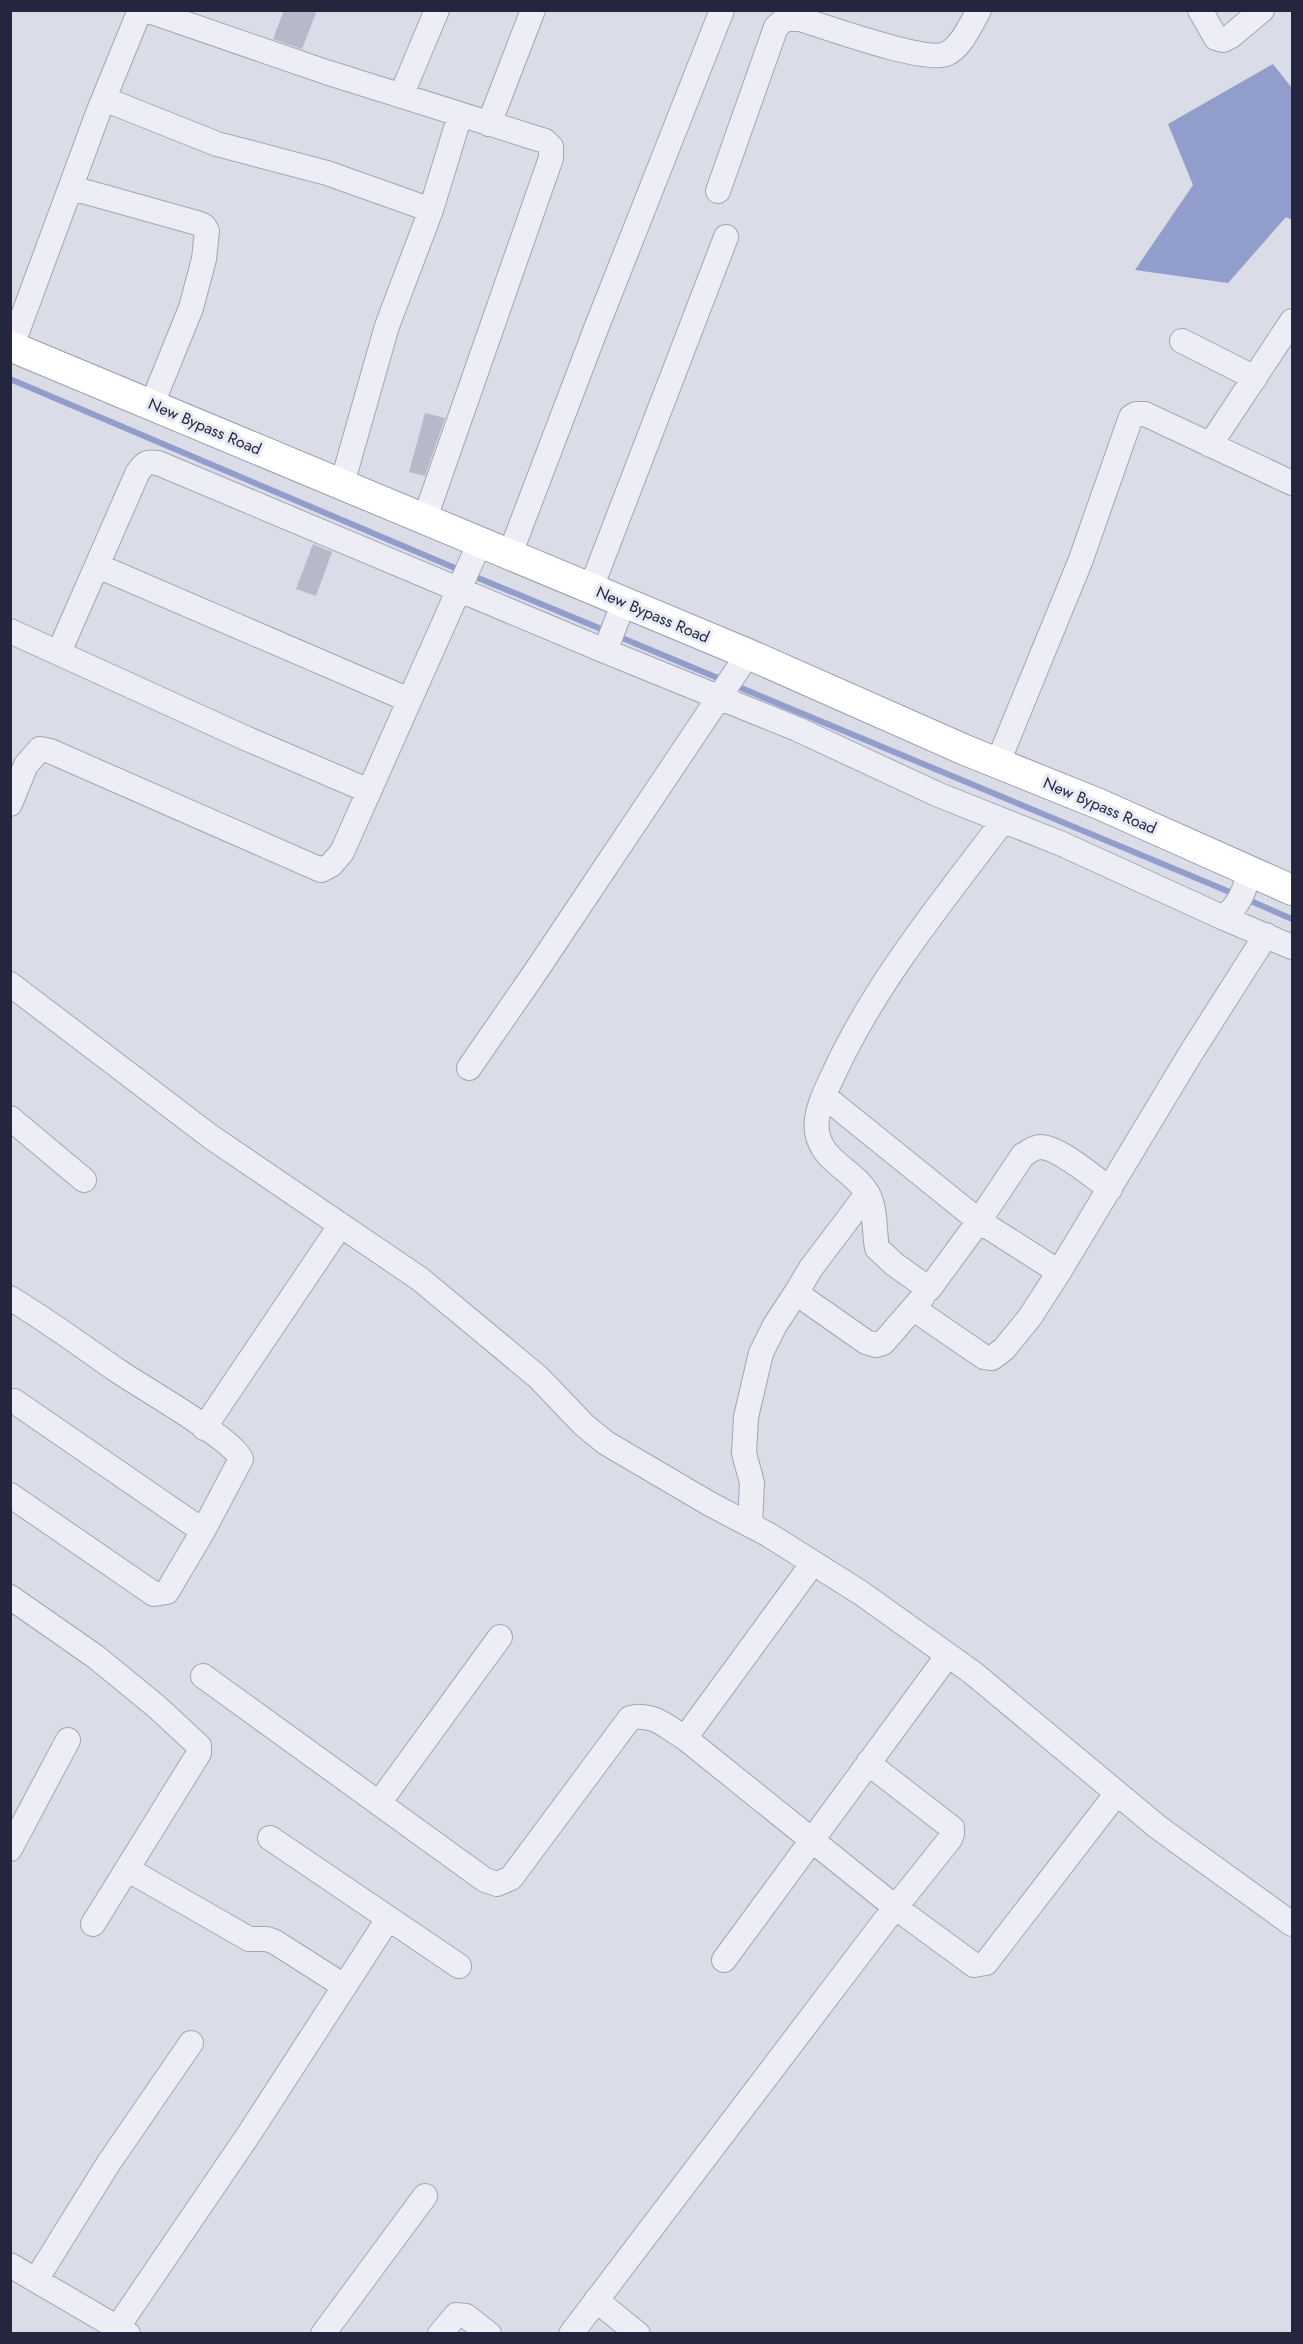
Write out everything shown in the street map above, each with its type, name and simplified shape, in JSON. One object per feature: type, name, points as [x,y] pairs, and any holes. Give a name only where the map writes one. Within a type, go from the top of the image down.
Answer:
[{"type":"main road","name":"New Bypass Road","points":[[11,348],[425,518],[467,569],[510,554],[591,588],[613,629],[732,678],[965,750],[1099,804],[1239,897],[1293,890]]},
{"type":"street","points":[[11,348],[104,99],[140,10]]},
{"type":"street","points":[[146,10],[402,96],[545,141],[551,147],[552,153],[425,518]]},
{"type":"street","points":[[402,96],[437,10]]},
{"type":"street","points":[[489,124],[533,10]]},
{"type":"street","points":[[510,554],[722,10]]},
{"type":"street","points":[[718,191],[776,27],[785,19],[800,19],[935,57],[948,54],[960,42],[979,10]]},
{"type":"street","points":[[1200,10],[1216,38],[1223,40],[1262,10]]},
{"type":"street","points":[[104,99],[217,144],[327,173],[431,210]]},
{"type":"street","points":[[342,484],[387,326],[431,210],[460,115]]},
{"type":"street","points":[[72,188],[197,223],[204,226],[207,231],[204,259],[191,308],[152,404]]},
{"type":"street","points":[[591,588],[726,237]]},
{"type":"street","points":[[1210,445],[1293,321]]},
{"type":"street","points":[[1182,341],[1255,378]]},
{"type":"street","points":[[998,762],[1080,562],[1131,417],[1145,414],[1293,483]]},
{"type":"street","points":[[59,652],[137,474],[143,464],[150,461],[467,569],[732,678],[797,729],[939,795],[1062,844],[1239,897],[1266,935],[1293,947]]},
{"type":"street","points":[[98,566],[409,700]]},
{"type":"street","points":[[10,804],[27,765],[40,749],[321,870],[331,865],[342,852],[467,569]]},
{"type":"street","points":[[10,631],[243,737],[369,791]]},
{"type":"street","points":[[469,1068],[732,678]]},
{"type":"street","points":[[877,1248],[873,1208],[867,1194],[828,1156],[819,1142],[817,1127],[824,1096],[859,1024],[898,961],[1004,821]]},
{"type":"street","points":[[914,1309],[984,1357],[992,1358],[1004,1349],[1030,1317],[1059,1272],[1266,935]]},
{"type":"street","points":[[10,984],[211,1137],[420,1279],[538,1377],[584,1425],[606,1443],[750,1525],[861,1593],[948,1655],[1159,1828],[1293,1924]]},
{"type":"street","points":[[824,1096],[979,1221],[1059,1272]]},
{"type":"street","points":[[10,1118],[84,1180]]},
{"type":"street","points":[[796,1293],[866,1342],[876,1345],[883,1343],[914,1309],[979,1221],[1023,1155],[1042,1147],[1057,1152],[1110,1189]]},
{"type":"street","points":[[750,1525],[752,1483],[744,1453],[746,1417],[761,1353],[775,1325],[811,1268],[867,1194]]},
{"type":"street","points":[[843,1224],[928,1289]]},
{"type":"street","points":[[204,1428],[340,1226]]},
{"type":"street","points":[[10,1298],[53,1324],[118,1372],[204,1428],[234,1449],[241,1459],[203,1531],[167,1592],[154,1594],[10,1495]]},
{"type":"street","points":[[12,1399],[203,1531]]},
{"type":"street","points":[[685,1738],[813,1563]]},
{"type":"street","points":[[10,1597],[96,1657],[157,1707],[199,1746],[199,1753],[93,1924]]},
{"type":"street","points":[[379,1803],[500,1637]]},
{"type":"street","points":[[724,1960],[948,1655]]},
{"type":"street","points":[[203,1676],[485,1880],[497,1884],[511,1878],[630,1718],[641,1715],[658,1720],[685,1738],[895,1908],[974,1965],[986,1963],[1116,1793]]},
{"type":"street","points":[[10,1849],[68,1740]]},
{"type":"street","points":[[571,2334],[950,1839],[952,1828],[868,1762]]},
{"type":"street","points":[[270,1838],[459,1966]]},
{"type":"street","points":[[127,1869],[249,1939],[267,1939],[275,1942],[344,1986]]},
{"type":"street","points":[[10,2265],[119,2331],[388,1919]]},
{"type":"street","points":[[36,2280],[108,2164],[191,2043]]},
{"type":"street","points":[[323,2334],[424,2196]]},
{"type":"street","points":[[596,2300],[638,2334]]},
{"type":"street","points":[[440,2334],[456,2315],[466,2316],[489,2334]]},
{"type":"water","points":[[1273,64],[1292,88],[1292,220],[1286,217],[1228,283],[1135,270],[1193,185],[1168,124]]},
{"type":"building","points":[[284,10],[317,10],[302,49],[273,39]]},
{"type":"building","points":[[425,413],[445,418],[425,476],[409,472]]},
{"type":"building","points":[[313,544],[332,552],[316,596],[296,589]]},
{"type":"waterway","points":[[10,379],[462,571]]},
{"type":"waterway","points":[[471,575],[606,631]]},
{"type":"waterway","points":[[615,635],[725,681]]},
{"type":"waterway","points":[[734,685],[1237,895]]},
{"type":"waterway","points":[[1246,899],[1292,919]]}]
